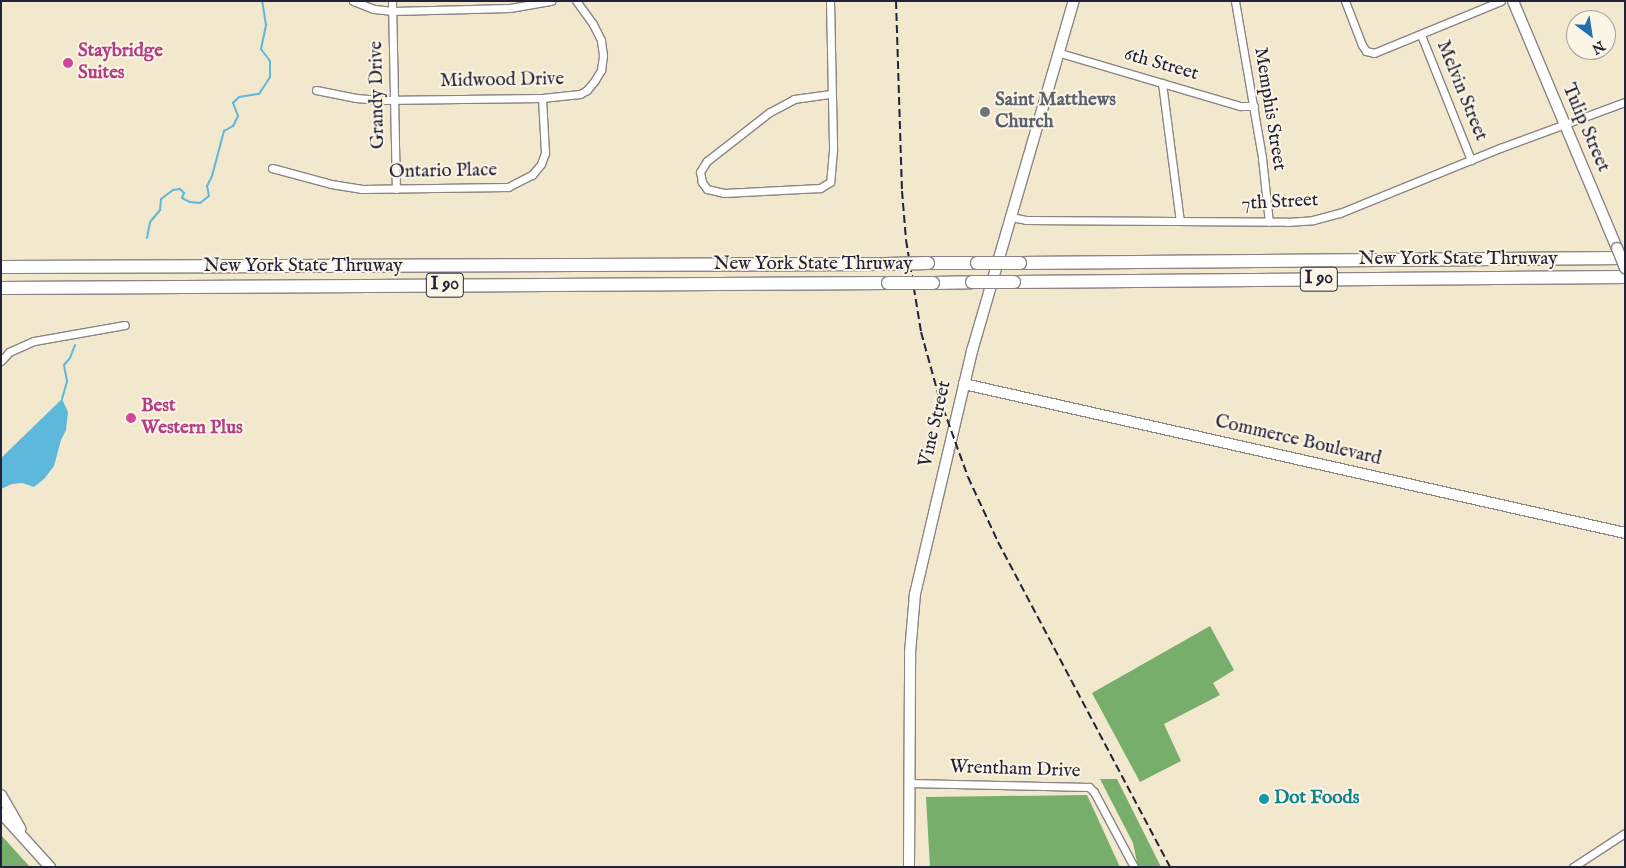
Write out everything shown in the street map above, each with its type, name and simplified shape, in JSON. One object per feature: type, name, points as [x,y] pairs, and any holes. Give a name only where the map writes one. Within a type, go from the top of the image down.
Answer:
[{"type":"highway","name":"New York State Thruway","points":[[1,267],[1020,263],[1621,253]]},
{"type":"highway","name":"New York State Thruway","points":[[1,288],[888,284],[1625,277]]},
{"type":"street","points":[[352,1],[374,9],[393,11],[472,5],[510,8],[551,1]]},
{"type":"street","name":"Grandy Drive","points":[[392,1],[396,189]]},
{"type":"street","name":"Midwood Drive","points":[[316,90],[356,98],[395,99],[542,98],[580,94],[587,90],[601,70],[603,55],[601,40],[593,24],[576,1]]},
{"type":"street","points":[[830,1],[832,173],[830,182],[824,186],[724,193],[708,189],[702,182],[700,172],[707,161],[770,112],[794,98],[831,94]]},
{"type":"street","name":"Vine Street","points":[[909,867],[910,653],[915,594],[964,384],[1074,1]]},
{"type":"street","name":"Memphis Street","points":[[1234,1],[1254,106],[1269,222]]},
{"type":"street","points":[[1345,1],[1366,51],[1374,53],[1501,1]]},
{"type":"street","name":"Tulip Street","points":[[1512,1],[1564,125],[1621,253],[1625,268]]},
{"type":"street","name":"Melvin Street","points":[[1420,35],[1471,160]]},
{"type":"street","name":"6th Street","points":[[1060,53],[1240,106],[1254,106]]},
{"type":"street","points":[[1162,82],[1180,221]]},
{"type":"street","name":"Ontario Place","points":[[272,168],[331,184],[361,189],[508,187],[532,175],[541,164],[545,152],[542,98]]},
{"type":"street","name":"7th Street","points":[[1011,217],[1026,220],[1269,222],[1313,220],[1340,213],[1471,160],[1625,102]]},
{"type":"street","points":[[1,361],[9,352],[34,341],[125,325]]},
{"type":"street","name":"Commerce Boulevard","points":[[964,384],[1625,532]]},
{"type":"street","name":"Wrentham Drive","points":[[909,782],[1089,787],[1094,792],[1134,867]]},
{"type":"street","points":[[1,795],[27,841]]},
{"type":"street","points":[[1,813],[50,867]]},
{"type":"street","points":[[1573,867],[1625,833]]},
{"type":"green space","points":[[1210,626],[1234,670],[1213,683],[1220,695],[1164,724],[1181,761],[1140,782],[1092,693]]},
{"type":"green space","points":[[1100,779],[1117,779],[1161,867],[1138,867],[1133,843]]},
{"type":"green space","points":[[1087,795],[1120,867],[930,867],[926,797]]},
{"type":"green space","points":[[1,835],[30,867],[1,867]]},
{"type":"water","points":[[62,399],[68,412],[66,430],[61,440],[54,466],[44,479],[34,487],[22,483],[12,484],[1,489],[1,458]]},
{"type":"waterway","points":[[147,238],[150,222],[160,210],[161,199],[173,190],[180,189],[184,193],[182,198],[190,202],[200,203],[209,196],[207,186],[212,176],[224,131],[233,126],[238,116],[233,103],[239,97],[259,94],[270,77],[270,61],[261,49],[266,25],[262,1]]},
{"type":"waterway","points":[[62,399],[67,381],[64,365],[70,358],[75,345]]},
{"type":"railway","points":[[896,1],[902,191],[906,240],[921,332],[939,397],[968,477],[998,542],[1170,867]]},
{"type":"place","name":"Staybridge Suites","points":[[68,63]]},
{"type":"place","name":"Saint Matthews Church","points":[[985,112]]},
{"type":"place","name":"Best Western Plus","points":[[131,418]]},
{"type":"place","name":"Dot Foods","points":[[1264,799]]}]
